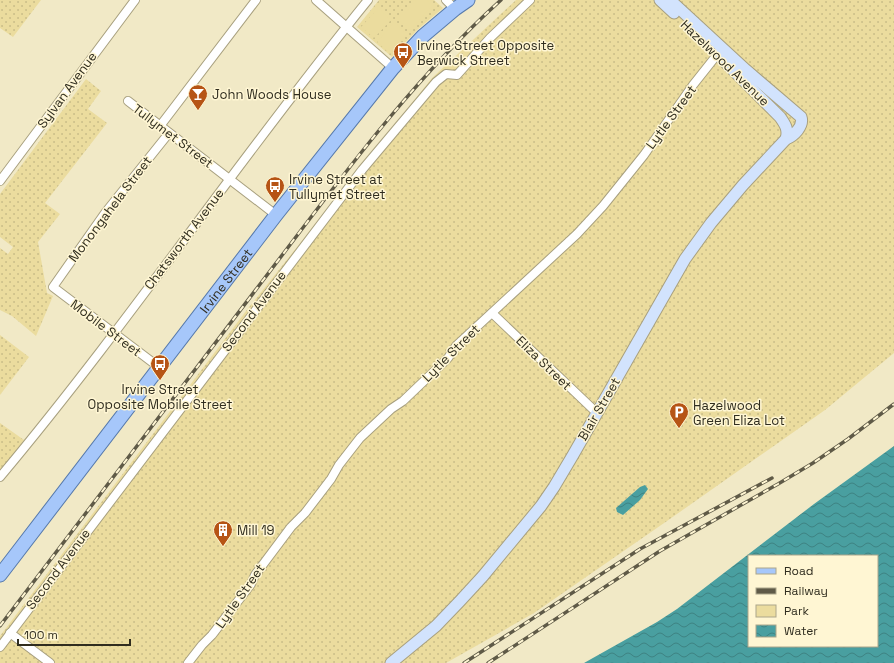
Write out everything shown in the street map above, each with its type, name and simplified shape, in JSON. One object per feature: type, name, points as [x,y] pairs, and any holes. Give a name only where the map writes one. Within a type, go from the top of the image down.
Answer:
[{"type":"main road","name":"Irvine Street","points":[[0,575],[276,215],[393,68],[450,4],[468,0]]},
{"type":"street","name":"Sylvan Avenue","points":[[0,181],[135,0]]},
{"type":"street","points":[[160,126],[256,0]]},
{"type":"street","points":[[316,0],[393,68]]},
{"type":"street","name":"Chatsworth Avenue","points":[[0,477],[50,417],[346,26],[368,0]]},
{"type":"street","name":"Second Avenue","points":[[0,647],[362,170],[436,82],[446,74],[457,75],[490,38],[530,0]]},
{"type":"street","name":"Hazelwood Avenue","points":[[660,0],[798,116]]},
{"type":"street","name":"Hazelwood Avenue","points":[[670,0],[720,51],[780,117],[786,134]]},
{"type":"street","name":"Lytle Street","points":[[188,663],[202,645],[212,636],[251,584],[255,574],[291,527],[305,513],[360,438],[391,409],[403,401],[448,358],[456,346],[577,234],[603,206],[644,154],[720,51]]},
{"type":"street","name":"Tullymet Street","points":[[128,101],[276,215]]},
{"type":"street","name":"Blair Street","points":[[391,663],[446,616],[483,576],[527,524],[554,487],[685,260],[720,212],[786,134],[791,136],[800,126],[802,121],[798,116]]},
{"type":"street","name":"Monongahela Street","points":[[53,287],[104,213],[169,133]]},
{"type":"street","name":"Mobile Street","points":[[53,287],[113,334],[160,368]]},
{"type":"street","name":"Eliza Street","points":[[492,313],[597,413]]},
{"type":"street","points":[[10,633],[50,663]]},
{"type":"green space","points":[[0,0],[41,0],[13,37],[0,28]]},
{"type":"green space","points":[[379,0],[434,0],[443,8],[417,30],[392,57],[357,27]]},
{"type":"green space","points":[[416,0],[427,0],[431,7],[412,28],[409,28],[400,21],[400,18]]},
{"type":"green space","points":[[516,0],[894,0],[894,353],[825,410],[667,521],[534,613],[446,663],[0,663],[0,636],[246,311],[432,78]]},
{"type":"green space","points":[[378,8],[391,20],[374,38],[361,27]]},
{"type":"green space","points":[[394,22],[407,34],[390,54],[377,42]]},
{"type":"green space","points":[[86,79],[101,91],[88,109],[107,123],[45,203],[60,214],[38,242],[47,293],[53,296],[36,336],[12,316],[0,310],[0,248],[8,254],[13,247],[0,237],[0,194]]},
{"type":"green space","points":[[0,335],[29,357],[0,395]]},
{"type":"green space","points":[[0,423],[24,440],[0,472]]},
{"type":"water","points":[[894,446],[894,663],[584,663],[677,609],[814,504]]},
{"type":"water","points":[[645,485],[648,489],[640,500],[623,515],[617,512],[616,508],[640,487]]},
{"type":"railway","points":[[0,626],[319,206],[376,134],[436,65],[501,0]]},
{"type":"railway","points":[[488,663],[660,551],[813,463],[848,439],[894,404]]},
{"type":"railway","points":[[464,663],[640,549],[772,478]]},
{"type":"place","name":"Irvine Street Opposite Berwick Street","points":[[403,69]]},
{"type":"place","name":"John Woods House","points":[[198,111]]},
{"type":"place","name":"Irvine Street at Tullymet Street","points":[[275,203]]},
{"type":"place","name":"Irvine Street Opposite Mobile Street","points":[[160,381]]},
{"type":"place","name":"Hazelwood Green Eliza Lot","points":[[679,429]]},
{"type":"place","name":"Mill 19","points":[[223,547]]}]
